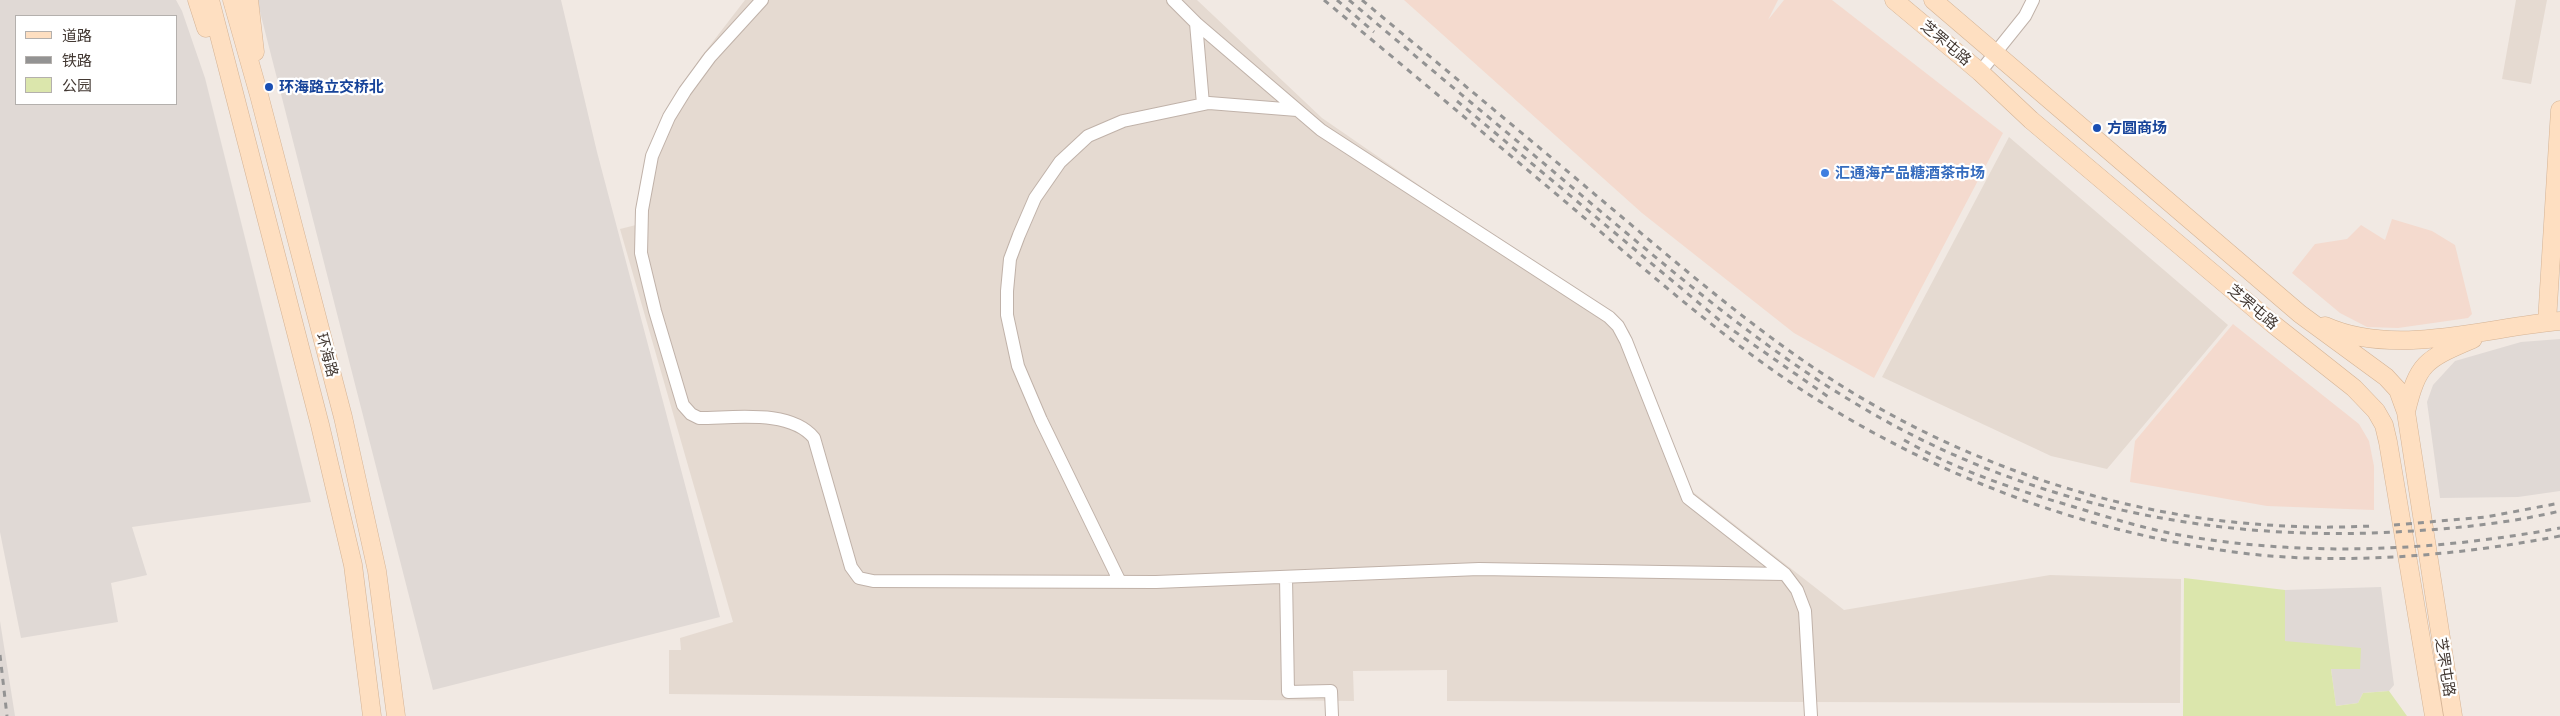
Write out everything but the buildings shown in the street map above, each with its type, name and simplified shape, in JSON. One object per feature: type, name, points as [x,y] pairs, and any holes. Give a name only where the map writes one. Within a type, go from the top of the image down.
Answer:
[{"type":"main road","points":[[197,0],[219,66],[236,97]]},
{"type":"main road","name":"环海路","points":[[210,0],[320,425],[353,565],[372,716]]},
{"type":"main road","name":"环海路","points":[[232,0],[259,95],[343,417],[377,571],[396,716]]},
{"type":"main road","points":[[249,0],[259,95]]},
{"type":"main road","name":"芝罘屯路","points":[[1894,0],[1980,72],[2031,120],[2265,318],[2354,388],[2376,411],[2384,425],[2388,442],[2434,716]]},
{"type":"main road","name":"芝罘屯路","points":[[1933,0],[2300,314],[2392,382],[2398,390],[2406,412],[2453,716]]},
{"type":"main road","points":[[2300,314],[2332,329],[2376,339],[2435,337],[2489,332],[2554,321],[2560,110]]},
{"type":"main road","points":[[2406,412],[2417,375],[2429,360],[2489,332]]},
{"type":"street","points":[[762,0],[710,57],[669,117],[652,156],[642,210],[641,253],[655,311],[683,405],[691,414],[699,418],[776,419],[790,421],[805,427],[814,438],[851,567],[859,578],[873,581],[1120,582],[1479,569],[1785,574]]},
{"type":"street","points":[[1173,0],[1196,23],[1321,130],[1609,317],[1626,341],[1688,498],[1785,574],[1797,590],[1805,611],[1811,716]]},
{"type":"street","points":[[1980,72],[2025,16],[2034,0]]},
{"type":"street","points":[[1196,23],[1203,104]]},
{"type":"street","points":[[1120,582],[1041,420],[1018,366],[1007,314],[1010,259],[1035,198],[1060,162],[1088,136],[1123,121],[1203,104],[1254,105],[1298,110]]},
{"type":"street","points":[[1286,577],[1288,692],[1331,691],[1332,716]]},
{"type":"shaded area","points":[[0,0],[176,0],[182,11],[205,78],[311,502],[132,527],[147,575],[111,583],[118,622],[21,638],[0,532]]},
{"type":"shaded area","points":[[257,0],[561,0],[597,152],[720,617],[433,690]]},
{"type":"shaded area","points":[[745,0],[1197,0],[1322,118],[1435,196],[1607,309],[1629,331],[1688,488],[1844,610],[2050,575],[2181,579],[2180,703],[1447,701],[1447,670],[1353,671],[1354,701],[669,694],[669,650],[681,650],[680,638],[733,622],[620,229],[636,225],[640,183],[647,160],[672,101],[701,57]]},
{"type":"shaded area","name":"汇通海产品糖酒茶市场","points":[[1404,0],[1778,0],[1768,20],[1784,0],[1832,0],[2003,133],[1874,378],[1794,333],[1642,213]]},
{"type":"shaded area","points":[[2516,0],[2547,0],[2531,84],[2502,79]]},
{"type":"shaded area","points":[[2009,137],[2228,325],[2107,469],[2051,456],[1882,377]]},
{"type":"shaded area","points":[[2392,219],[2432,231],[2455,245],[2472,314],[2468,318],[2398,328],[2367,327],[2340,313],[2292,273],[2315,244],[2347,239],[2361,225],[2385,240]]},
{"type":"shaded area","points":[[2233,324],[2359,424],[2369,441],[2374,466],[2374,510],[2267,506],[2130,482],[2135,441]]},
{"type":"shaded area","points":[[2560,339],[2560,491],[2518,497],[2440,498],[2427,402],[2433,385],[2455,361],[2521,342]]},
{"type":"shaded area","points":[[2381,587],[2394,685],[2389,691],[2363,693],[2358,703],[2336,706],[2331,669],[2285,641],[2285,590]]},
{"type":"shaded area","points":[[0,621],[15,716],[0,716]]},
{"type":"green space","points":[[2184,578],[2285,590],[2285,641],[2361,648],[2360,669],[2331,669],[2336,706],[2358,703],[2363,693],[2389,691],[2407,716],[2183,716]]},
{"type":"railway","points":[[1324,0],[1651,275],[1730,338],[1784,378],[1837,412],[1948,470],[2006,494],[2126,531],[2188,545],[2250,554],[2327,558],[2405,556],[2484,548],[2560,536]]},
{"type":"railway","points":[[1337,0],[1374,32]]},
{"type":"railway","points":[[1349,0],[1657,258],[1754,335],[1788,360],[1858,405],[1920,439],[1984,468],[2050,491],[2117,509],[2185,522],[2255,530],[2325,533],[2416,531],[2498,523],[2560,511]]},
{"type":"railway","points":[[1362,0],[1734,310],[1820,372],[1873,404],[1928,433],[1984,459],[2043,480],[2103,498],[2163,512],[2225,521],[2286,526],[2374,526]]},
{"type":"railway","points":[[1457,101],[1724,324],[1830,398]]},
{"type":"railway","points":[[1904,440],[1964,469],[2047,499],[2155,530],[2232,543],[2325,549],[2420,546],[2467,542],[2560,528]]},
{"type":"railway","points":[[2394,525],[2486,517],[2560,503]]},
{"type":"railway","points":[[0,655],[7,716]]},
{"type":"place","name":"环海路立交桥北","points":[[269,87]]},
{"type":"place","name":"方圆商场","points":[[2097,128]]},
{"type":"place","name":"汇通海产品糖酒茶市场","points":[[1825,173]]}]
